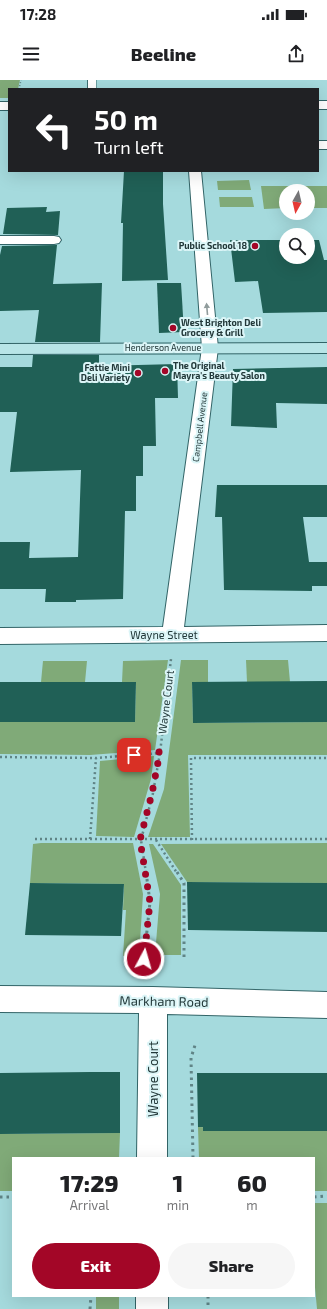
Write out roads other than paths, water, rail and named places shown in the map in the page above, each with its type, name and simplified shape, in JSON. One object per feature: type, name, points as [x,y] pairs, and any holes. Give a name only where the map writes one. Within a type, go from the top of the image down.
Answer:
[{"type":"street","name":"Campbell Avenue","points":[[172,635],[210,348],[195,172]]},
{"type":"street","points":[[0,240],[54,240]]},
{"type":"street","name":"Henderson Avenue","points":[[0,349],[327,348]]},
{"type":"street","name":"Wayne Street","points":[[0,636],[327,633]]},
{"type":"street","name":"Markham Road","points":[[0,999],[153,1000],[327,1005]]},
{"type":"street","name":"Wayne Court","points":[[152,1157],[153,1000]]},
{"type":"street","points":[[152,1297],[152,1309]]},
{"type":"place","name":"Public School 18","points":[[255,246]]},
{"type":"place","name":"West Brighton Deli Grocery & Grill","points":[[173,328]]},
{"type":"place","name":"The Original Mayra's Beauty Salon","points":[[165,371]]},
{"type":"place","name":"Fattie Mini Deli Variety","points":[[138,373]]}]
